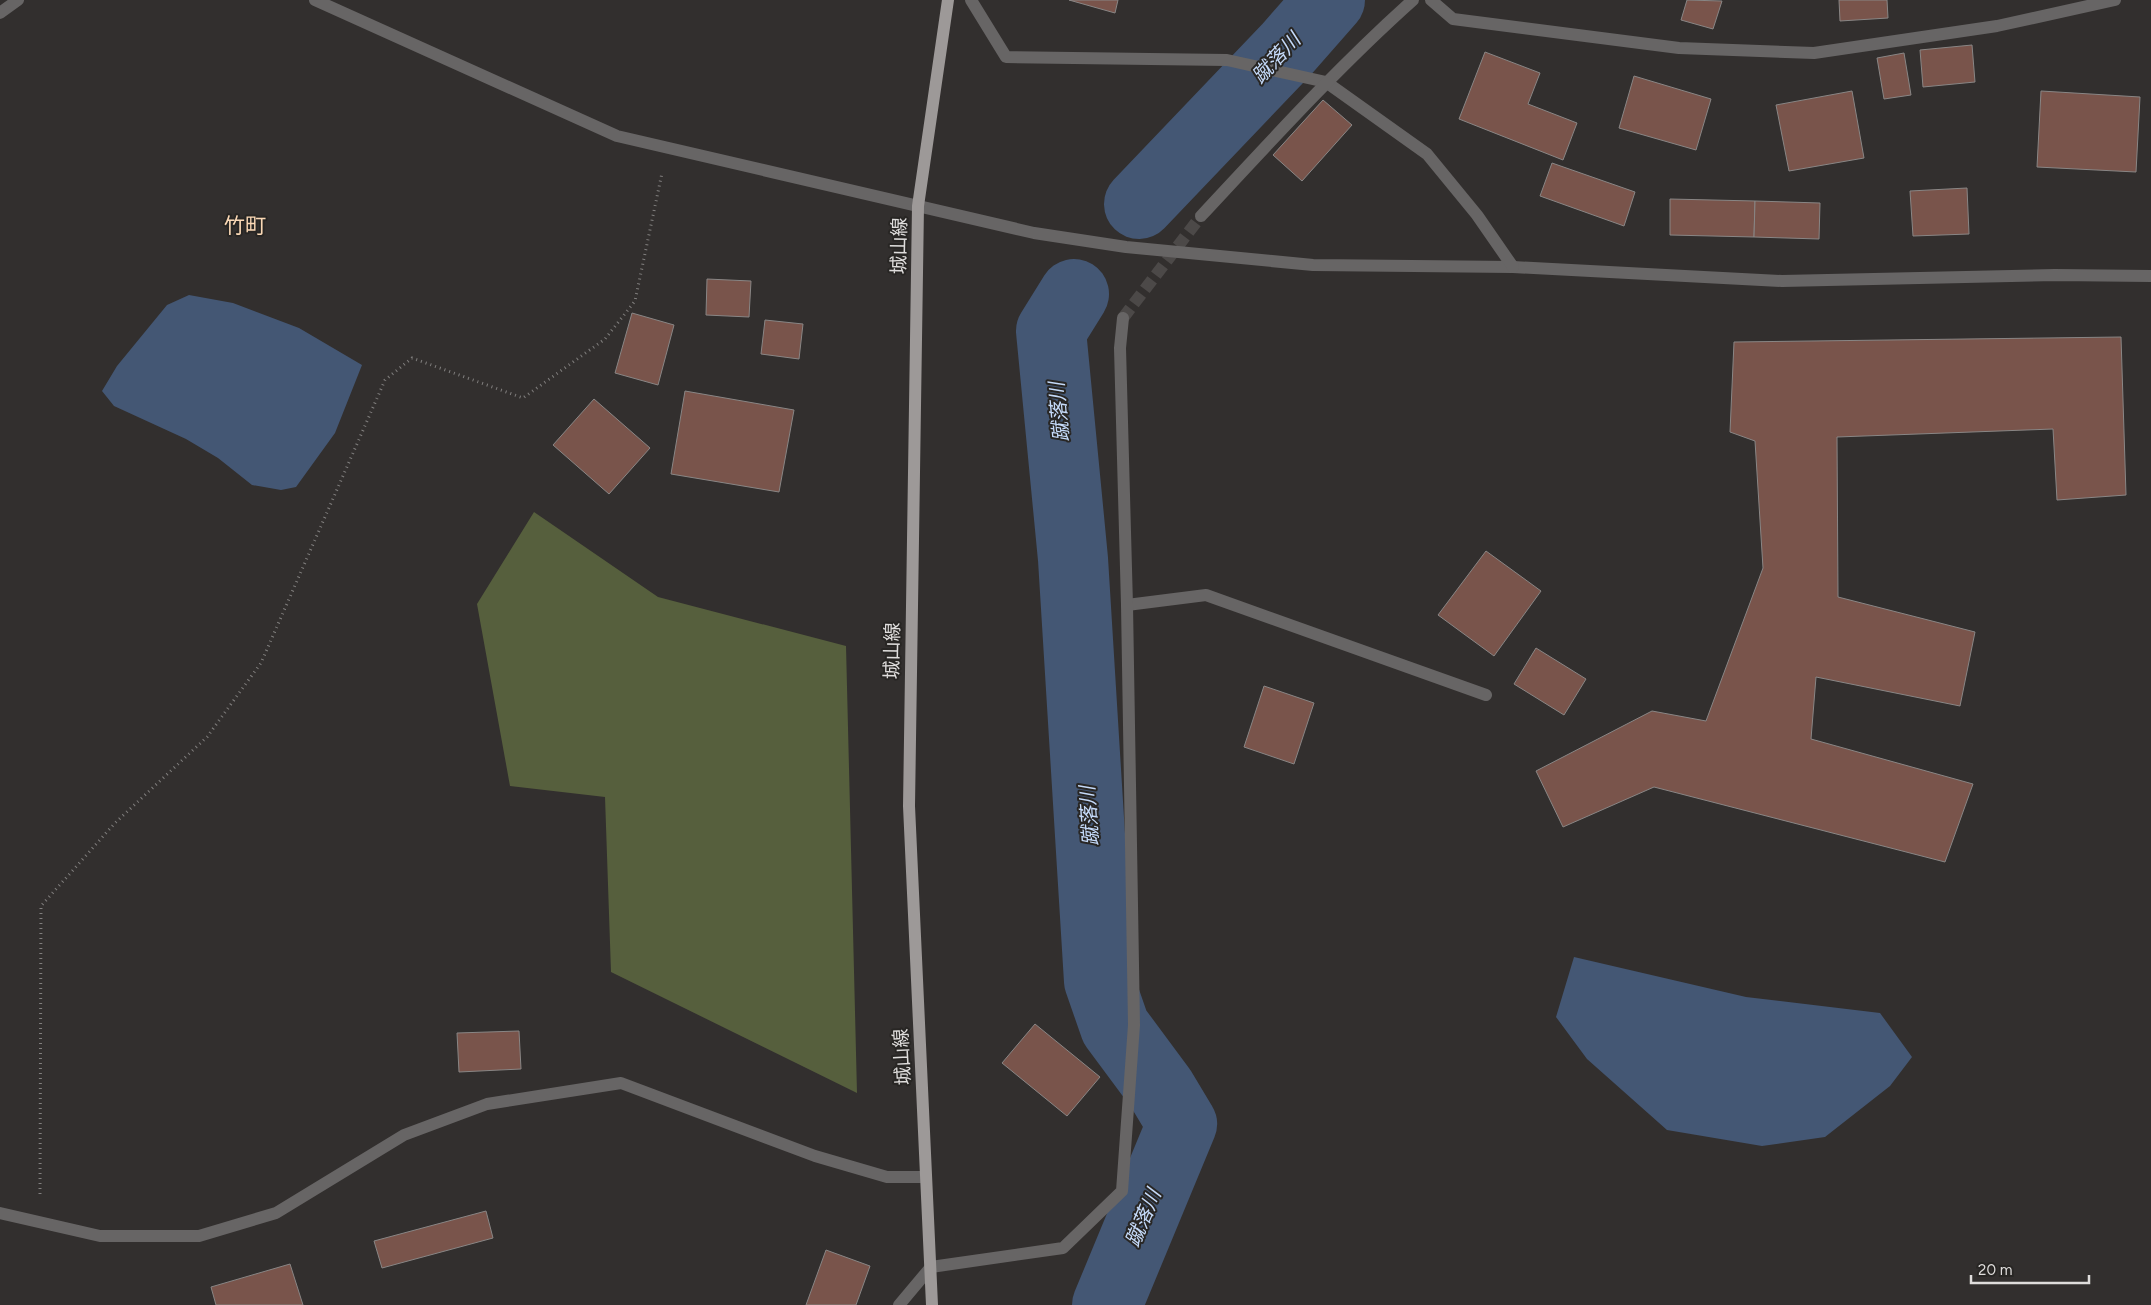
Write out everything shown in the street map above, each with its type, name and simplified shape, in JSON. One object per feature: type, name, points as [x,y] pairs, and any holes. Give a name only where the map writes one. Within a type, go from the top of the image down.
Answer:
[{"type":"main road","name":"城山線","points":[[932,1305],[909,806],[918,206],[948,0]]},
{"type":"street","points":[[0,12],[18,0]]},
{"type":"street","points":[[315,0],[617,136],[1034,232],[1126,248],[1313,265],[1512,267],[1782,281],[2055,274],[2151,276]]},
{"type":"street","points":[[971,0],[1006,57],[1227,60],[1326,82],[1427,154],[1476,216],[1512,267]]},
{"type":"street","points":[[1201,216],[1326,82],[1364,44],[1414,0]]},
{"type":"street","points":[[1431,0],[1453,19],[1679,48],[1814,53],[1997,26],[2114,0]]},
{"type":"street","points":[[899,1305],[930,1267],[1063,1248],[1122,1191],[1134,1025],[1127,605],[1120,348],[1123,318]]},
{"type":"street","points":[[1127,605],[1206,596],[1486,694]]},
{"type":"street","points":[[0,1213],[100,1236],[199,1236],[276,1213],[404,1135],[487,1104],[622,1083],[815,1156],[887,1177],[926,1177]]},
{"type":"path","points":[[40,1222],[40,906],[114,823],[207,737],[261,664],[385,380],[412,358],[523,398],[605,340],[634,301],[667,148]]},
{"type":"green space","points":[[534,512],[658,597],[846,646],[857,1093],[611,972],[605,797],[510,786],[477,604]]},
{"type":"water","points":[[189,295],[233,303],[299,328],[362,365],[335,433],[296,487],[281,490],[252,485],[218,458],[186,439],[114,406],[102,391],[117,366],[167,305]]},
{"type":"water","points":[[1574,957],[1746,997],[1880,1013],[1912,1057],[1890,1086],[1825,1137],[1762,1146],[1667,1130],[1587,1059],[1556,1017]]},
{"type":"building","points":[[1069,0],[1118,0],[1115,13]]},
{"type":"building","points":[[1687,0],[1722,1],[1713,29],[1681,20]]},
{"type":"building","points":[[1839,0],[1887,0],[1888,18],[1840,21]]},
{"type":"building","points":[[1972,45],[1975,82],[1923,87],[1920,50]]},
{"type":"building","points":[[1485,52],[1540,73],[1528,104],[1577,123],[1563,160],[1459,119]]},
{"type":"building","points":[[1904,53],[1911,95],[1884,99],[1877,58]]},
{"type":"building","points":[[1634,76],[1711,99],[1696,150],[1619,128]]},
{"type":"building","points":[[1852,91],[1864,158],[1789,171],[1776,105]]},
{"type":"building","points":[[2041,91],[2140,97],[2136,172],[2037,167]]},
{"type":"building","points":[[1323,100],[1352,125],[1302,181],[1273,155]]},
{"type":"building","points":[[1552,163],[1635,192],[1624,226],[1540,196]]},
{"type":"building","points":[[1967,188],[1969,234],[1913,236],[1910,191]]},
{"type":"building","points":[[1670,199],[1755,201],[1754,237],[1670,235]]},
{"type":"building","points":[[1755,201],[1820,203],[1819,239],[1754,237]]},
{"type":"building","points":[[707,279],[751,281],[749,317],[706,315]]},
{"type":"building","points":[[632,313],[674,325],[658,385],[615,373]]},
{"type":"building","points":[[765,320],[803,324],[799,359],[761,354]]},
{"type":"building","points":[[2121,337],[2126,495],[2057,500],[2053,429],[1837,437],[1838,597],[1975,632],[1960,706],[1816,677],[1811,739],[1973,784],[1945,862],[1654,787],[1563,827],[1536,771],[1652,711],[1706,721],[1763,568],[1755,441],[1730,432],[1734,342]]},
{"type":"building","points":[[685,391],[794,410],[779,492],[671,474]]},
{"type":"building","points":[[594,399],[650,448],[609,494],[553,445]]},
{"type":"building","points":[[1486,551],[1541,591],[1494,656],[1438,615]]},
{"type":"building","points":[[1536,648],[1586,679],[1564,715],[1514,684]]},
{"type":"building","points":[[1264,686],[1314,703],[1294,764],[1244,747]]},
{"type":"building","points":[[1035,1024],[1100,1077],[1067,1116],[1002,1063]]},
{"type":"building","points":[[519,1031],[521,1069],[459,1072],[457,1033]]},
{"type":"building","points":[[486,1211],[493,1238],[382,1268],[374,1241]]},
{"type":"building","points":[[826,1250],[870,1266],[856,1305],[806,1305]]},
{"type":"building","points":[[290,1264],[303,1305],[216,1305],[211,1287]]},
{"type":"waterway","name":"蹴落川","points":[[1139,204],[1287,49],[1330,0]]},
{"type":"waterway","name":"蹴落川","points":[[1074,294],[1051,331],[1073,559],[1099,981],[1115,1027],[1161,1089],[1182,1124],[1107,1305]]},
{"type":"tunnel","points":[[1123,318],[1201,216]]},
{"type":"district","name":"竹町","points":[[245,225]]}]
